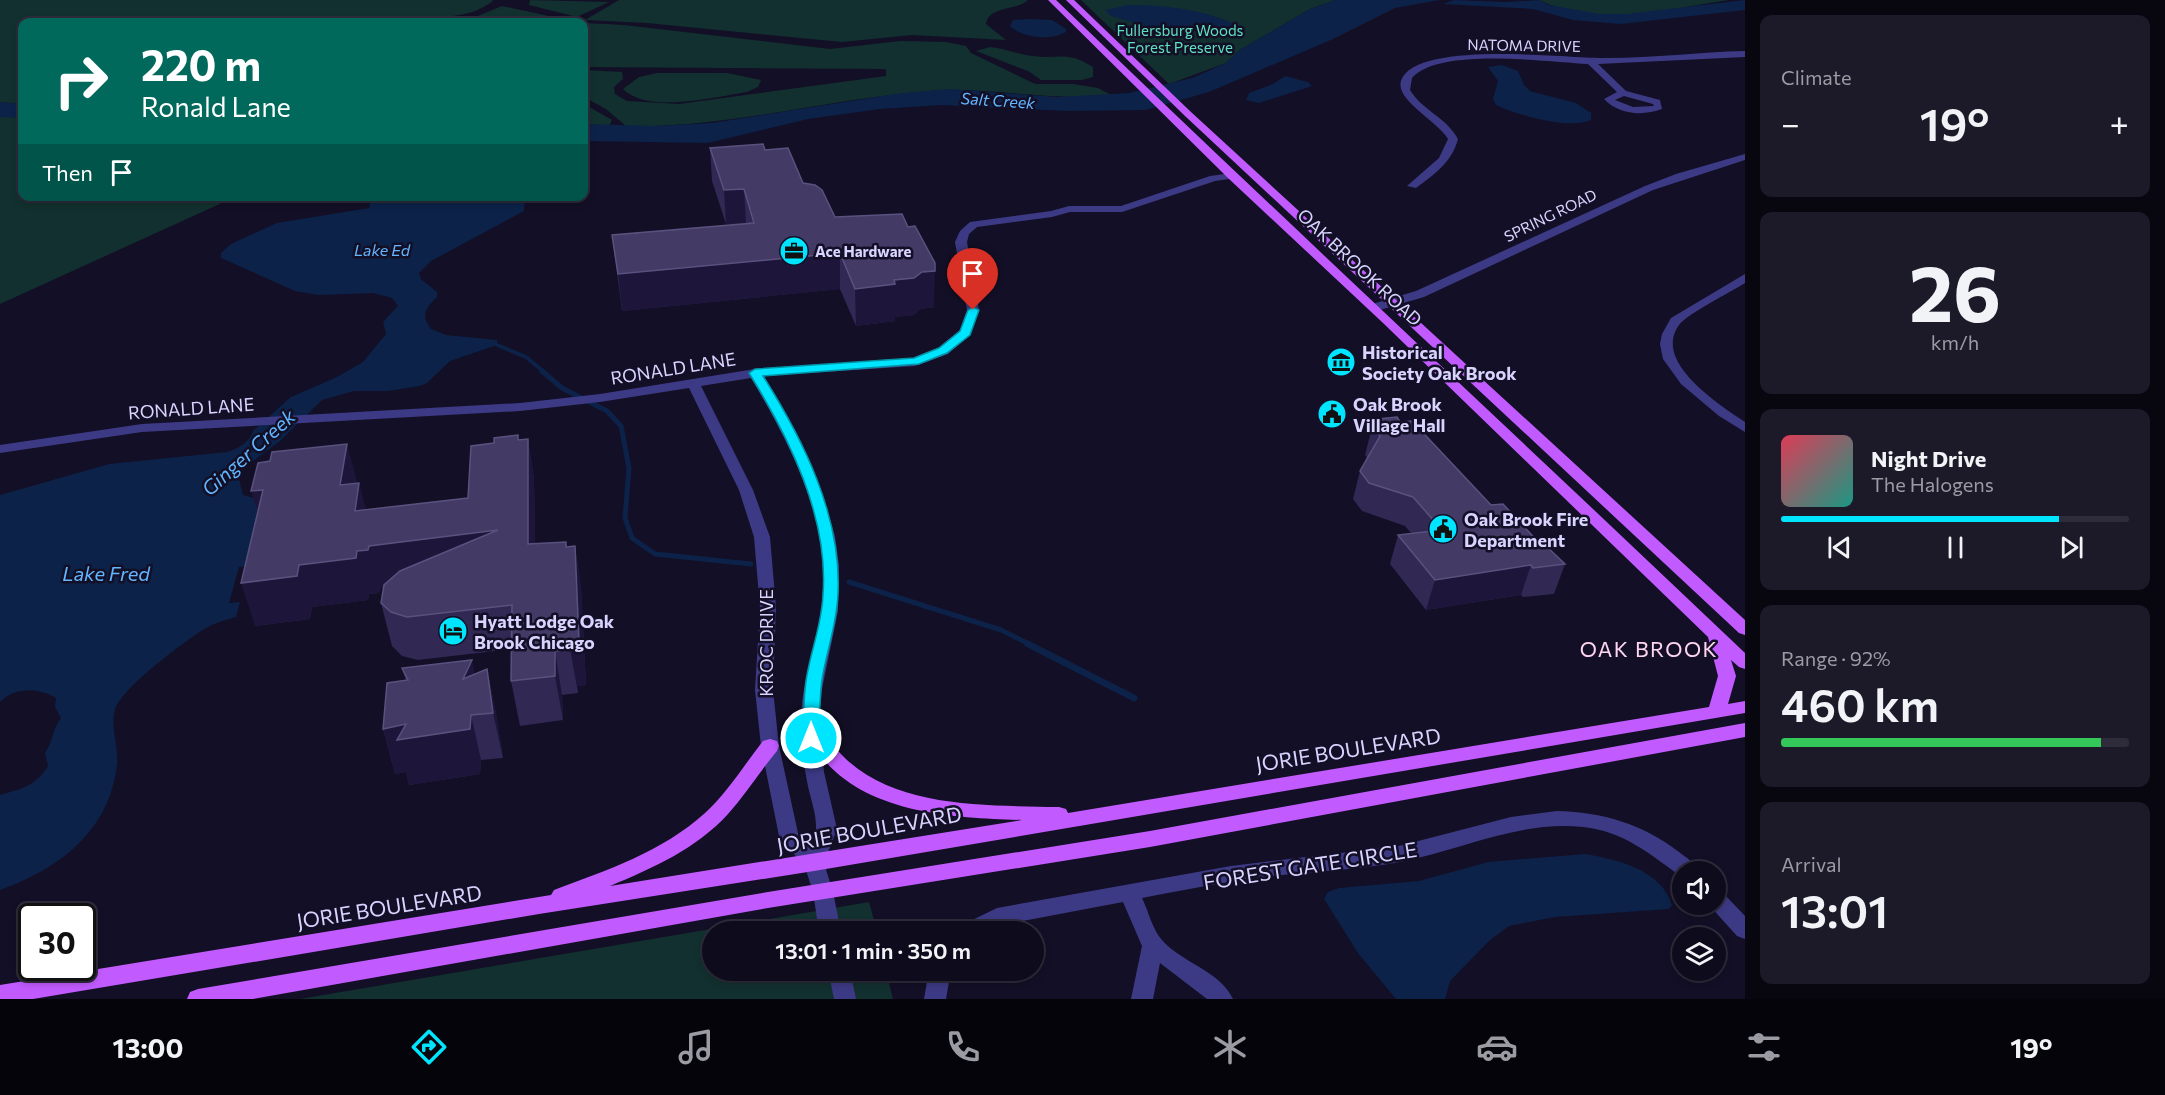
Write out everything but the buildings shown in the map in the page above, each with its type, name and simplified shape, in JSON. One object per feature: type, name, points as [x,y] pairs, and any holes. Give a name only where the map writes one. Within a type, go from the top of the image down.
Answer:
[{"type":"main road","name":"OAK BROOK ROAD","points":[[1052,0],[1232,176],[1745,663]]},
{"type":"main road","name":"OAK BROOK ROAD","points":[[1070,0],[1188,114],[1745,628]]},
{"type":"main road","points":[[1715,634],[1727,676],[1716,712]]},
{"type":"main road","name":"JORIE BOULEVARD","points":[[0,995],[539,905],[814,863],[1095,814],[1327,778],[1745,707]]},
{"type":"main road","points":[[810,718],[827,750],[852,774],[892,794],[942,807],[1003,812],[1095,814]]},
{"type":"main road","points":[[198,999],[1150,839],[1745,730]]},
{"type":"main road","points":[[1726,733],[1745,738]]},
{"type":"main road","points":[[539,905],[661,855],[684,841],[712,818],[737,791],[770,746]]},
{"type":"main road","points":[[1327,778],[1343,802]]},
{"type":"street","name":"NATOMA DRIVE","points":[[1412,186],[1444,159],[1452,147],[1453,139],[1442,122],[1408,95],[1405,87],[1410,73],[1433,63],[1472,57],[1590,61],[1745,54]]},
{"type":"street","name":"NATOMA DRIVE","points":[[1686,57],[1745,59]]},
{"type":"street","points":[[1590,61],[1623,93]]},
{"type":"street","name":"SPRING ROAD","points":[[1373,308],[1393,304],[1483,266],[1606,206],[1680,176],[1745,157]]},
{"type":"street","name":"RONALD LANE","points":[[0,449],[142,428],[571,402],[755,373],[915,362],[943,351],[966,332],[973,310],[962,242],[964,234],[974,224],[1052,214],[1069,209],[1122,209],[1214,178],[1232,176]]},
{"type":"street","points":[[1745,278],[1675,321],[1669,330],[1666,348],[1669,360],[1681,376],[1745,428]]},
{"type":"street","points":[[755,373],[774,404],[803,464],[823,522],[830,563],[830,606],[825,641],[815,675],[810,718],[812,759],[827,830],[814,863],[824,892],[828,921]]},
{"type":"street","name":"KROC DRIVE","points":[[693,382],[747,490],[762,537],[768,608],[764,690],[770,746],[789,836],[814,863]]},
{"type":"street","name":"FOREST GATE CIRCLE","points":[[989,921],[997,917],[1262,870],[1388,856],[1479,831],[1559,817],[1601,823],[1638,837],[1660,849],[1675,861]]},
{"type":"street","points":[[1130,894],[1153,946],[1206,983],[1222,999]]},
{"type":"street","points":[[1726,910],[1745,930]]},
{"type":"street","points":[[1142,999],[1153,946]]},
{"type":"street","points":[[841,981],[845,999]]},
{"type":"street","points":[[935,999],[938,981]]},
{"type":"green space","points":[[0,0],[493,1],[483,8],[463,15],[432,18],[18,18],[18,104],[0,102]]},
{"type":"green space","points":[[530,0],[609,2],[577,17],[529,5]]},
{"type":"green space","points":[[619,0],[1027,0],[1022,4],[997,11],[988,18],[986,24],[1006,40],[912,35],[842,42],[647,23],[588,20]]},
{"type":"green space","name":"Fullersburg Woods Forest Preserve","points":[[1081,0],[1336,0],[1310,9],[1240,50],[1226,63],[1169,84]]},
{"type":"green space","points":[[1539,0],[1729,0],[1658,11],[1609,15],[1561,8]]},
{"type":"green space","points":[[502,6],[558,18],[473,18]]},
{"type":"green space","points":[[588,23],[624,25],[830,49],[900,41],[946,42],[966,46],[971,53],[1035,84],[1073,84],[1098,88],[1111,95],[1065,97],[975,90],[929,91],[853,100],[740,118],[626,126],[606,109],[588,99],[588,70],[622,72],[623,79],[614,87],[615,94],[627,101],[679,104],[886,76],[886,69],[588,67]]},
{"type":"green space","points":[[990,47],[1027,55],[1076,59],[1093,67],[1093,77],[1082,80],[1041,80],[1028,71],[976,51]]},
{"type":"green space","points":[[657,73],[727,73],[761,80],[758,87],[747,92],[682,102],[648,101],[634,97],[623,89],[639,77]]},
{"type":"green space","points":[[588,106],[612,120],[609,126],[588,124]]},
{"type":"green space","points":[[0,114],[18,115],[18,201],[226,201],[0,304]]},
{"type":"green space","points":[[869,902],[874,921],[758,921]]},
{"type":"green space","points":[[702,930],[702,981],[888,981],[893,999],[300,999]]},
{"type":"water","name":"Salt Creek","points":[[1336,0],[1440,0],[1395,8],[1333,39],[1209,92],[1146,110],[1067,111],[942,105],[880,109],[808,119],[708,143],[588,141],[588,124],[656,126],[712,123],[902,93],[950,89],[1058,97],[1129,93],[1192,78],[1226,63],[1240,50],[1310,9]]},
{"type":"water","points":[[1454,0],[1506,2],[1539,0],[1549,5],[1600,14],[1626,14],[1745,0],[1745,10],[1621,24],[1573,20],[1533,9],[1443,4]]},
{"type":"water","points":[[1128,5],[1158,6],[1204,13],[1246,30],[1206,28],[1183,32],[1164,31],[1111,16],[1105,10]]},
{"type":"water","points":[[1013,20],[1052,20],[1066,29],[1066,32],[1053,37],[1037,37],[1029,36],[1010,26]]},
{"type":"water","points":[[1502,65],[1518,71],[1524,85],[1530,91],[1576,103],[1591,113],[1591,120],[1570,123],[1544,120],[1496,105],[1493,99],[1498,81],[1488,67]]},
{"type":"water","points":[[1285,76],[1308,82],[1312,86],[1259,103],[1246,100],[1249,93],[1273,84]]},
{"type":"water","points":[[0,102],[18,104],[18,118],[0,117]]},
{"type":"water","name":"Lake Fred","points":[[370,201],[525,201],[524,211],[431,261],[419,273],[421,279],[437,292],[437,297],[425,316],[431,329],[446,335],[497,340],[497,345],[450,361],[427,383],[419,386],[388,391],[354,391],[322,400],[280,441],[244,468],[239,479],[243,495],[269,502],[259,565],[239,567],[229,603],[240,602],[236,617],[196,634],[129,690],[115,710],[117,764],[112,788],[104,809],[92,828],[61,859],[42,871],[0,890],[0,795],[27,786],[43,773],[48,766],[45,753],[61,718],[55,707],[56,698],[42,692],[20,691],[0,702],[0,495],[109,464],[227,452],[246,442],[253,431],[291,397],[337,377],[363,362],[386,334],[383,322],[398,306],[392,298],[373,293],[319,295],[295,291],[221,258],[221,253],[231,244],[277,223],[369,208]]},
{"type":"water","points":[[1585,854],[1610,859],[1636,868],[1659,883],[1667,893],[1672,905],[1669,909],[1555,917],[1509,926],[1489,941],[1450,981],[1445,999],[1396,999],[1358,953],[1324,899],[1328,892],[1339,888],[1419,881],[1488,862]]},
{"type":"waterway","points":[[497,345],[526,357],[544,372]]},
{"type":"waterway","points":[[542,371],[562,388],[607,411],[621,426],[629,468],[625,518],[632,538],[655,554],[751,564]]},
{"type":"waterway","points":[[849,582],[1001,630],[1031,645]]},
{"type":"waterway","points":[[1028,644],[1134,698]]},
{"type":"place","name":"Ace Hardware","points":[[794,251]]},
{"type":"place","name":"Historical Society Oak Brook","points":[[1341,362]]},
{"type":"place","name":"Oak Brook Village Hall","points":[[1332,414]]},
{"type":"place","name":"Oak Brook Fire Department","points":[[1443,529]]},
{"type":"place","name":"Hyatt Lodge Oak Brook Chicago","points":[[453,631]]},
{"type":"district","name":"OAK BROOK","points":[[1649,648]]},
{"type":"route","points":[[811,738],[810,718],[815,675],[825,641],[831,594],[830,563],[823,522],[803,464],[774,404],[755,373],[915,362],[943,351],[966,332],[973,310]]},
{"type":"water label","name":"Lake Ed","points":[[382,249]]},
{"type":"water label","name":"Ginger Creek","points":[[248,452]]}]
